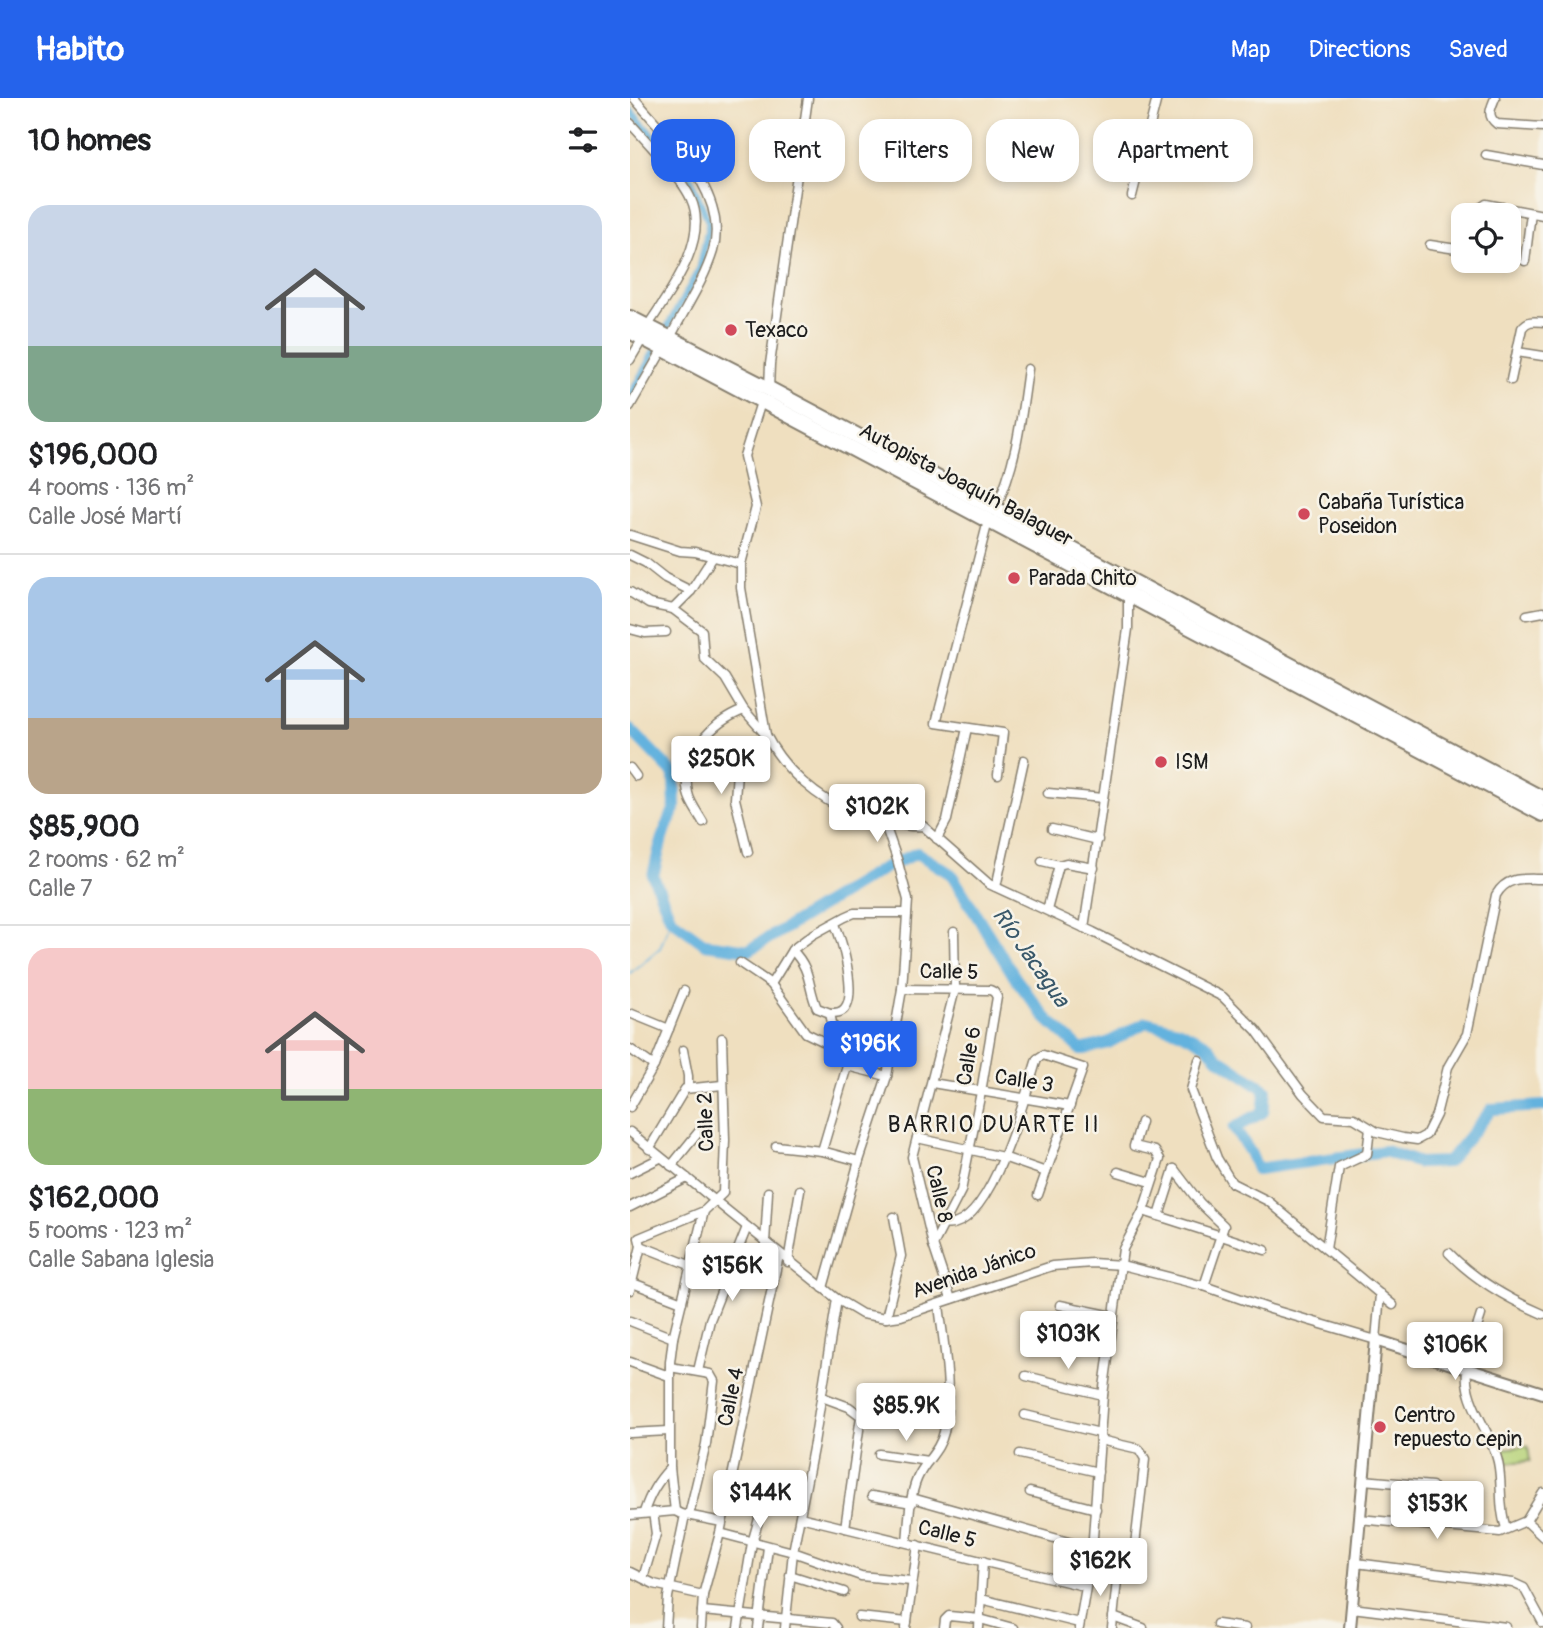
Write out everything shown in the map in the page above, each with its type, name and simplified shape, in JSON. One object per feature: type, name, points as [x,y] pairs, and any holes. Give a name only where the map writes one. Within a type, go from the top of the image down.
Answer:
[{"type":"highway","name":"Autopista Joaquín Balaguer","points":[[630,318],[643,332],[991,515],[1543,799]]},
{"type":"highway","name":"Autopista Joaquín Balaguer","points":[[991,515],[1128,594],[1543,814]]},
{"type":"main road","name":"Avenida Jánico","points":[[1376,1340],[1543,1393]]},
{"type":"main road","points":[[1350,1628],[1376,1340]]},
{"type":"street","points":[[630,406],[712,254],[716,228],[714,212],[704,184],[634,98]]},
{"type":"street","points":[[766,735],[746,623],[740,564],[757,507],[744,456],[765,394],[808,98]]},
{"type":"street","points":[[1132,196],[1157,98]]},
{"type":"street","points":[[1495,98],[1490,114],[1497,124],[1543,127]]},
{"type":"street","points":[[630,123],[691,197],[696,221],[695,240],[689,253],[672,288],[643,332],[630,360]]},
{"type":"street","points":[[1486,155],[1543,165]]},
{"type":"street","points":[[1521,211],[1543,215]]},
{"type":"street","points":[[1525,261],[1531,213]]},
{"type":"street","points":[[1430,246],[1451,249]]},
{"type":"street","points":[[1511,380],[1522,328],[1526,323],[1543,321]]},
{"type":"street","points":[[1517,352],[1543,356]]},
{"type":"street","points":[[998,775],[1003,733],[936,723],[991,515],[1008,481],[1013,463],[1028,369]]},
{"type":"street","points":[[630,535],[680,551],[740,564]]},
{"type":"street","points":[[630,555],[691,591]]},
{"type":"street","points":[[673,609],[691,591],[713,557]]},
{"type":"street","points":[[630,592],[649,604],[673,609],[702,631],[704,657],[725,678],[744,710],[766,735],[776,755],[794,775],[824,798],[856,815],[883,819],[904,827],[923,826],[989,884],[1223,998],[1256,1030],[1303,1094],[1324,1116],[1354,1118],[1377,1132],[1417,1140],[1426,1135],[1436,1115],[1448,1067],[1467,1034],[1496,895],[1503,883],[1543,879]]},
{"type":"street","points":[[1084,928],[1128,629],[1128,594]]},
{"type":"street","points":[[1527,615],[1543,612]]},
{"type":"street","points":[[630,629],[645,633],[666,632]]},
{"type":"street","points":[[703,822],[688,796],[686,781],[692,756],[721,720],[744,710]]},
{"type":"street","points":[[937,839],[947,820],[967,727]]},
{"type":"street","points":[[706,736],[737,772],[735,799],[748,852]]},
{"type":"street","points":[[996,887],[1024,761]]},
{"type":"street","points":[[1048,793],[1103,799]]},
{"type":"street","points":[[824,1288],[859,1161],[887,1076],[902,989],[908,900],[883,819]]},
{"type":"street","points":[[1052,829],[1098,840]]},
{"type":"street","points":[[1042,861],[1094,868]]},
{"type":"street","points":[[1046,910],[1059,865]]},
{"type":"street","points":[[771,984],[792,950],[812,935],[853,913],[907,913]]},
{"type":"street","points":[[792,950],[810,976],[817,1008],[839,1013],[845,1009],[849,1000],[850,986],[842,944],[835,924]]},
{"type":"street","name":"Calle 8","points":[[951,1298],[933,1245],[913,1162],[955,989],[954,932]]},
{"type":"street","points":[[740,963],[771,984],[806,1033],[837,1048]]},
{"type":"street","name":"Calle 5","points":[[902,989],[994,992]]},
{"type":"street","points":[[630,1107],[654,1066],[684,991]]},
{"type":"street","name":"Calle 6","points":[[933,1245],[961,1191],[997,997],[994,992]]},
{"type":"street","points":[[822,1151],[847,1066],[837,1048],[830,1013]]},
{"type":"street","points":[[632,1014],[669,1029]]},
{"type":"street","name":"Calle 2","points":[[716,1201],[725,1187],[722,1038]]},
{"type":"street","points":[[630,1049],[654,1066]]},
{"type":"street","points":[[649,1149],[688,1088],[683,1050]]},
{"type":"street","points":[[944,1224],[954,1225],[972,1214],[993,1182],[1040,1056],[1048,1056],[1083,1069],[1038,1195]]},
{"type":"street","points":[[1199,1060],[1191,1090],[1217,1158],[1232,1183],[1268,1201],[1394,1305]]},
{"type":"street","points":[[847,1066],[887,1076]]},
{"type":"street","name":"Calle 3","points":[[932,1083],[1070,1106]]},
{"type":"street","points":[[688,1088],[722,1085]]},
{"type":"street","points":[[981,1599],[1079,1626],[1092,1552],[1103,1395],[1123,1249],[1143,1211],[1160,1159],[1155,1151],[1134,1146],[1141,1122]]},
{"type":"street","points":[[1326,1249],[1339,1167],[1367,1154],[1370,1128]]},
{"type":"street","points":[[671,1166],[701,1129]]},
{"type":"street","name":"Avenida Jánico","points":[[631,1135],[716,1201],[788,1262],[837,1299],[862,1314],[886,1318],[901,1316],[1052,1266],[1122,1265],[1204,1286],[1270,1309],[1376,1340]]},
{"type":"street","points":[[917,1138],[1003,1157],[1046,1172]]},
{"type":"street","points":[[776,1146],[822,1151],[859,1161]]},
{"type":"street","points":[[630,1174],[660,1158]]},
{"type":"street","points":[[1159,1216],[1174,1169],[1200,1203],[1224,1226],[1204,1286]]},
{"type":"street","points":[[1118,1172],[1151,1182]]},
{"type":"street","points":[[630,1207],[687,1178]]},
{"type":"street","points":[[788,1262],[800,1190]]},
{"type":"street","points":[[765,1243],[768,1192]]},
{"type":"street","points":[[637,1240],[704,1211],[716,1201]]},
{"type":"street","points":[[675,1511],[670,1468],[669,1372],[673,1338],[704,1211]]},
{"type":"street","points":[[1143,1211],[1265,1250]]},
{"type":"street","points":[[886,1318],[901,1256],[894,1217]]},
{"type":"street","points":[[698,1371],[710,1320],[747,1227]]},
{"type":"street","points":[[637,1240],[692,1266]]},
{"type":"street","points":[[637,1240],[631,1285],[682,1302]]},
{"type":"street","points":[[1449,1253],[1466,1271],[1517,1303],[1543,1314]]},
{"type":"street","name":"Calle 4","points":[[701,1628],[703,1595],[720,1533],[779,1255]]},
{"type":"street","points":[[1376,1340],[1380,1294]]},
{"type":"street","points":[[786,1624],[793,1552],[837,1299]]},
{"type":"street","points":[[907,1542],[918,1476],[939,1446],[943,1434],[949,1388],[939,1305]]},
{"type":"street","points":[[1060,1305],[1113,1316]]},
{"type":"street","points":[[1481,1315],[1466,1368],[1465,1383],[1498,1463],[1501,1513],[1506,1528]]},
{"type":"street","points":[[630,1321],[673,1338]]},
{"type":"street","points":[[630,1362],[669,1372],[698,1371],[710,1374],[714,1381],[706,1444],[670,1588],[666,1628]]},
{"type":"street","points":[[1026,1377],[1103,1395]]},
{"type":"street","points":[[822,1397],[849,1407],[861,1416],[845,1528]]},
{"type":"street","points":[[1025,1415],[1139,1449],[1145,1459],[1135,1545],[1118,1571],[1112,1628]]},
{"type":"street","points":[[630,1433],[669,1431]]},
{"type":"street","points":[[879,1454],[928,1461]]},
{"type":"street","points":[[1020,1454],[1097,1472]]},
{"type":"street","points":[[643,1578],[656,1534],[649,1512],[653,1489],[670,1468]]},
{"type":"street","points":[[1363,1480],[1432,1486]]},
{"type":"street","points":[[1030,1492],[1096,1509]]},
{"type":"street","points":[[1359,1518],[1500,1532],[1526,1521],[1543,1493]]},
{"type":"street","points":[[872,1496],[912,1501],[1072,1543],[1092,1552],[1118,1571]]},
{"type":"street","points":[[737,1628],[752,1543],[764,1501]]},
{"type":"street","points":[[630,1516],[675,1511],[722,1522]]},
{"type":"street","name":"Calle 5","points":[[800,1517],[1084,1586]]},
{"type":"street","points":[[1526,1521],[1543,1537]]},
{"type":"street","points":[[720,1533],[793,1552],[861,1576],[911,1581]]},
{"type":"street","points":[[859,1617],[907,1625],[918,1545]]},
{"type":"street","points":[[758,1628],[768,1547]]},
{"type":"street","points":[[979,1623],[983,1561]]},
{"type":"street","points":[[1356,1563],[1513,1583],[1524,1588],[1543,1626]]},
{"type":"street","points":[[630,1572],[670,1588],[703,1595]]},
{"type":"street","points":[[790,1575],[844,1592]]},
{"type":"street","points":[[1352,1608],[1506,1627]]},
{"type":"street","points":[[702,1611],[758,1617],[786,1624],[832,1623],[836,1628]]},
{"type":"street","points":[[944,1628],[945,1620],[950,1616],[1013,1628]]},
{"type":"street","points":[[1113,1617],[1143,1628]]},
{"type":"street","points":[[1217,1624],[1245,1628]]},
{"type":"green space","points":[[1528,1446],[1530,1461],[1503,1463],[1501,1449]]},
{"type":"waterway","points":[[630,110],[691,180],[709,223],[700,268],[630,396]]},
{"type":"waterway","name":"Río Jacagua","points":[[630,729],[674,774],[675,807],[662,838],[653,876],[671,919],[705,944],[749,950],[884,868],[917,853],[951,874],[1016,979],[1046,1018],[1081,1050],[1108,1043],[1146,1022],[1177,1030],[1206,1044],[1218,1058],[1266,1090],[1263,1112],[1234,1128],[1250,1152],[1257,1169],[1385,1151],[1419,1163],[1448,1162],[1492,1109],[1543,1106]]},
{"type":"waterway","points":[[630,973],[660,948],[671,919]]},
{"type":"place","name":"Texaco","points":[[731,330]]},
{"type":"place","name":"Cabaña Turística Poseidon","points":[[1304,514]]},
{"type":"place","name":"Parada Chito","points":[[1014,578]]},
{"type":"place","name":"ISM","points":[[1161,762]]},
{"type":"place","name":"Centro repuesto cepin","points":[[1380,1427]]},
{"type":"district","name":"BARRIO DUARTE II","points":[[994,1124]]}]
